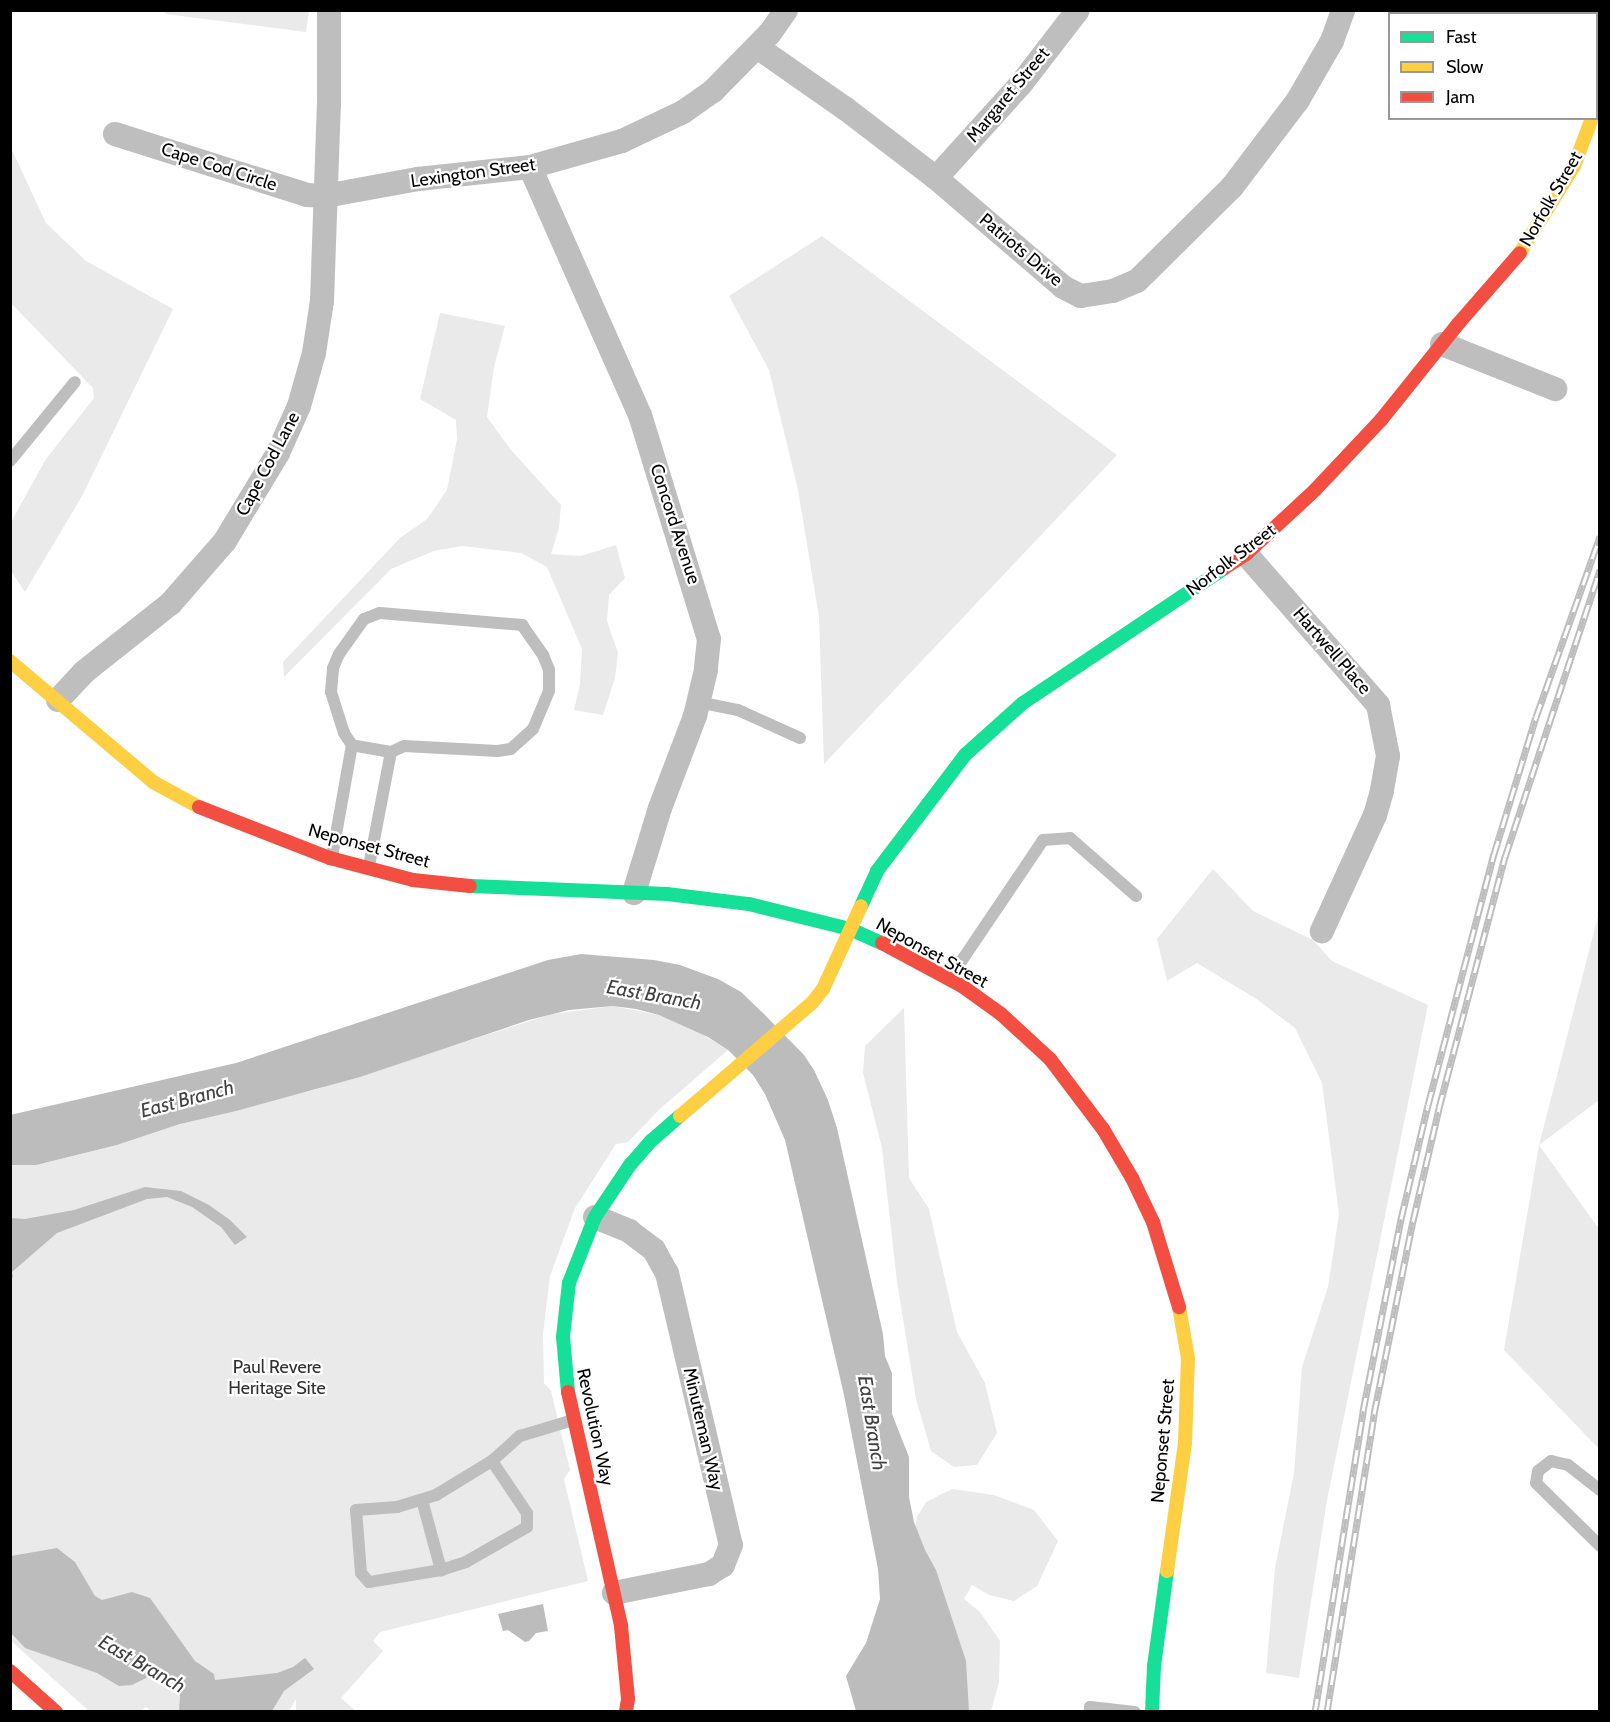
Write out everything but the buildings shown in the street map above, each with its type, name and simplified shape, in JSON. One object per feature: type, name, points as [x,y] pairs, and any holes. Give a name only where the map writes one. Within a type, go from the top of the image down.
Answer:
[{"type":"street","name":"Cape Cod Lane","points":[[58,700],[84,672],[171,603],[225,541],[278,453],[299,406],[314,353],[322,301],[329,104],[329,10]]},
{"type":"street","name":"Lexington Street","points":[[325,196],[418,179],[530,167],[622,141],[683,112],[713,91],[757,47],[786,10]]},
{"type":"street","name":"Margaret Street","points":[[936,178],[1022,84],[1078,10]]},
{"type":"street","name":"Patriots Drive","points":[[757,47],[846,109],[936,178],[1064,286],[1081,296],[1113,291],[1137,281],[1232,187],[1298,100],[1332,41],[1343,10]]},
{"type":"street","name":"Norfolk Street","points":[[850,929],[877,871],[965,755],[1023,703],[1246,554],[1315,490],[1381,420],[1516,258],[1574,166],[1591,120]]},
{"type":"street","name":"Cape Cod Circle","points":[[115,134],[307,195],[325,196]]},
{"type":"street","name":"Concord Avenue","points":[[530,167],[640,415],[698,597],[709,639],[706,670],[698,702],[660,808],[634,893]]},
{"type":"street","points":[[1442,344],[1555,389]]},
{"type":"street","name":"Hartwell Place","points":[[1246,554],[1378,705],[1388,756],[1382,791],[1375,815],[1322,930]]},
{"type":"street","name":"Neponset Street","points":[[10,661],[153,782],[207,811],[332,859],[413,880],[482,887],[667,894],[749,904],[798,914],[850,929],[899,951],[950,979],[1001,1014],[1057,1067],[1103,1129],[1132,1178],[1153,1222],[1183,1318],[1188,1358],[1188,1408],[1154,1666],[1152,1712]]},
{"type":"street","name":"Revolution Way","points":[[626,1712],[628,1699],[625,1647],[572,1420],[564,1369],[565,1308],[575,1263],[595,1217],[630,1165],[651,1141],[798,1016],[823,989],[850,929]]},
{"type":"street","name":"Minuteman Way","points":[[595,1217],[629,1231],[654,1250],[667,1273],[731,1545],[723,1565],[709,1574],[614,1593]]},
{"type":"street","points":[[10,1671],[56,1712]]},
{"type":"lane","points":[[10,461],[14,452],[75,382]]},
{"type":"lane","points":[[332,859],[352,746],[344,733],[330,692],[333,668],[339,654],[364,619],[380,613],[522,625],[543,655],[549,670],[549,691],[533,729],[511,749],[497,751],[404,746],[391,752],[352,746]]},
{"type":"lane","points":[[698,702],[738,710],[800,738]]},
{"type":"lane","points":[[369,868],[391,752]]},
{"type":"lane","points":[[950,979],[1042,840],[1070,838],[1137,896]]},
{"type":"lane","points":[[492,1461],[527,1513],[527,1527],[466,1562],[441,1570],[369,1582],[361,1573],[356,1510],[397,1507],[422,1500],[453,1486],[492,1461],[520,1436],[572,1420]]},
{"type":"lane","points":[[1599,1490],[1568,1465],[1551,1461],[1538,1471],[1536,1483],[1599,1546]]},
{"type":"lane","points":[[422,1500],[441,1570]]},
{"type":"lane","points":[[1090,1712],[1090,1707],[1135,1712]]},
{"type":"green space","points":[[309,10],[306,32],[165,14],[165,11]]},
{"type":"green space","points":[[10,146],[46,223],[86,261],[173,309],[82,496],[25,592],[11,571],[11,522],[46,459],[94,398],[93,388],[11,303]]},
{"type":"green space","points":[[822,236],[1117,455],[824,764],[819,617],[798,490],[769,370],[729,296]]},
{"type":"green space","points":[[440,313],[505,326],[494,367],[487,417],[511,450],[561,505],[559,528],[551,554],[581,556],[616,545],[625,578],[609,595],[607,621],[618,653],[615,678],[603,715],[574,710],[580,684],[582,649],[547,567],[521,553],[462,546],[434,551],[391,569],[284,677],[283,662],[400,538],[427,519],[447,490],[457,439],[456,420],[420,399]]},
{"type":"green space","points":[[1213,869],[1253,911],[1313,940],[1332,961],[1428,1005],[1327,1500],[1299,1678],[1266,1673],[1275,1568],[1294,1473],[1302,1367],[1328,1287],[1339,1214],[1322,1083],[1295,1028],[1255,998],[1197,963],[1167,981],[1157,939]]},
{"type":"green space","points":[[1599,912],[1599,1100],[1539,1145]]},
{"type":"green space","name":"Paul Revere Heritage Site","points":[[613,1006],[659,1015],[694,1029],[728,1050],[661,1108],[628,1142],[616,1144],[575,1208],[550,1276],[543,1334],[544,1383],[551,1391],[570,1470],[564,1479],[588,1581],[380,1632],[373,1641],[383,1651],[341,1698],[356,1711],[296,1711],[296,1699],[289,1711],[152,1712],[146,1707],[141,1711],[89,1711],[11,1641],[10,1279],[13,1277],[10,1262],[11,1165],[44,1163],[117,1145],[180,1124],[314,1090],[552,1014]]},
{"type":"green space","points":[[904,1008],[909,1178],[929,1209],[957,1332],[985,1383],[997,1433],[977,1465],[954,1467],[931,1451],[916,1399],[897,1282],[882,1148],[863,1073],[865,1046]]},
{"type":"green space","points":[[1539,1145],[1599,1229],[1599,1449],[1504,1350]]},
{"type":"green space","points":[[952,1489],[994,1495],[1034,1510],[1058,1541],[1037,1586],[1014,1601],[989,1595],[972,1585],[964,1599],[980,1612],[1000,1641],[999,1682],[991,1711],[950,1711],[911,1553],[917,1517],[926,1502]]},
{"type":"water","name":"East Branch","points":[[581,954],[654,960],[680,965],[718,979],[741,992],[804,1055],[814,1070],[828,1100],[837,1128],[883,1334],[885,1356],[892,1373],[892,1414],[909,1457],[909,1497],[914,1522],[936,1570],[966,1661],[969,1711],[856,1711],[846,1676],[866,1643],[880,1599],[878,1569],[844,1395],[785,1140],[765,1094],[753,1075],[728,1050],[708,1037],[659,1015],[636,1009],[613,1006],[569,1010],[529,1020],[360,1077],[180,1124],[117,1145],[36,1165],[11,1165],[10,1115],[236,1063],[548,960]]},
{"type":"water","points":[[145,1187],[181,1191],[209,1205],[230,1220],[247,1237],[235,1245],[221,1227],[192,1207],[167,1197],[147,1199],[57,1233],[12,1272],[11,1279],[11,1218],[25,1219],[74,1210]]},
{"type":"water","name":"East Branch","points":[[57,1548],[75,1562],[95,1596],[102,1600],[132,1592],[150,1598],[195,1661],[214,1674],[215,1680],[277,1673],[293,1667],[305,1658],[314,1669],[284,1691],[272,1711],[179,1711],[180,1697],[177,1684],[165,1676],[150,1676],[132,1685],[119,1686],[97,1673],[25,1648],[11,1633],[11,1556]]},
{"type":"water","points":[[543,1604],[548,1631],[536,1633],[525,1642],[508,1630],[503,1631],[498,1614]]},
{"type":"railway","points":[[1315,1712],[1363,1411],[1401,1219],[1428,1105],[1494,854],[1536,717],[1600,536]]},
{"type":"railway","points":[[1327,1712],[1374,1414],[1413,1221],[1439,1108],[1505,857],[1600,569]]},
{"type":"traffic: fast","points":[[861,906],[877,871],[965,755],[1023,703],[1223,569]]},
{"type":"traffic: fast","points":[[470,886],[667,894],[749,904],[850,929],[882,943]]},
{"type":"traffic: fast","points":[[568,1392],[563,1337],[569,1283],[595,1217],[630,1165],[651,1141],[680,1116]]},
{"type":"traffic: fast","points":[[1152,1712],[1154,1666],[1167,1571]]},
{"type":"traffic: slow","points":[[1520,253],[1574,166],[1591,120]]},
{"type":"traffic: slow","points":[[10,661],[153,782],[199,807]]},
{"type":"traffic: slow","points":[[680,1116],[812,1003],[823,989],[861,906]]},
{"type":"traffic: slow","points":[[1167,1571],[1185,1443],[1188,1358],[1179,1307]]},
{"type":"traffic: jam","points":[[1223,569],[1246,554],[1315,490],[1381,420],[1458,324],[1520,253]]},
{"type":"traffic: jam","points":[[199,807],[330,858],[413,880],[470,886]]},
{"type":"traffic: jam","points":[[882,943],[962,986],[1001,1014],[1050,1059],[1103,1129],[1132,1178],[1153,1222],[1179,1307]]},
{"type":"traffic: jam","points":[[568,1392],[621,1626],[628,1699],[626,1712]]},
{"type":"traffic: jam","points":[[10,1671],[56,1712]]}]
